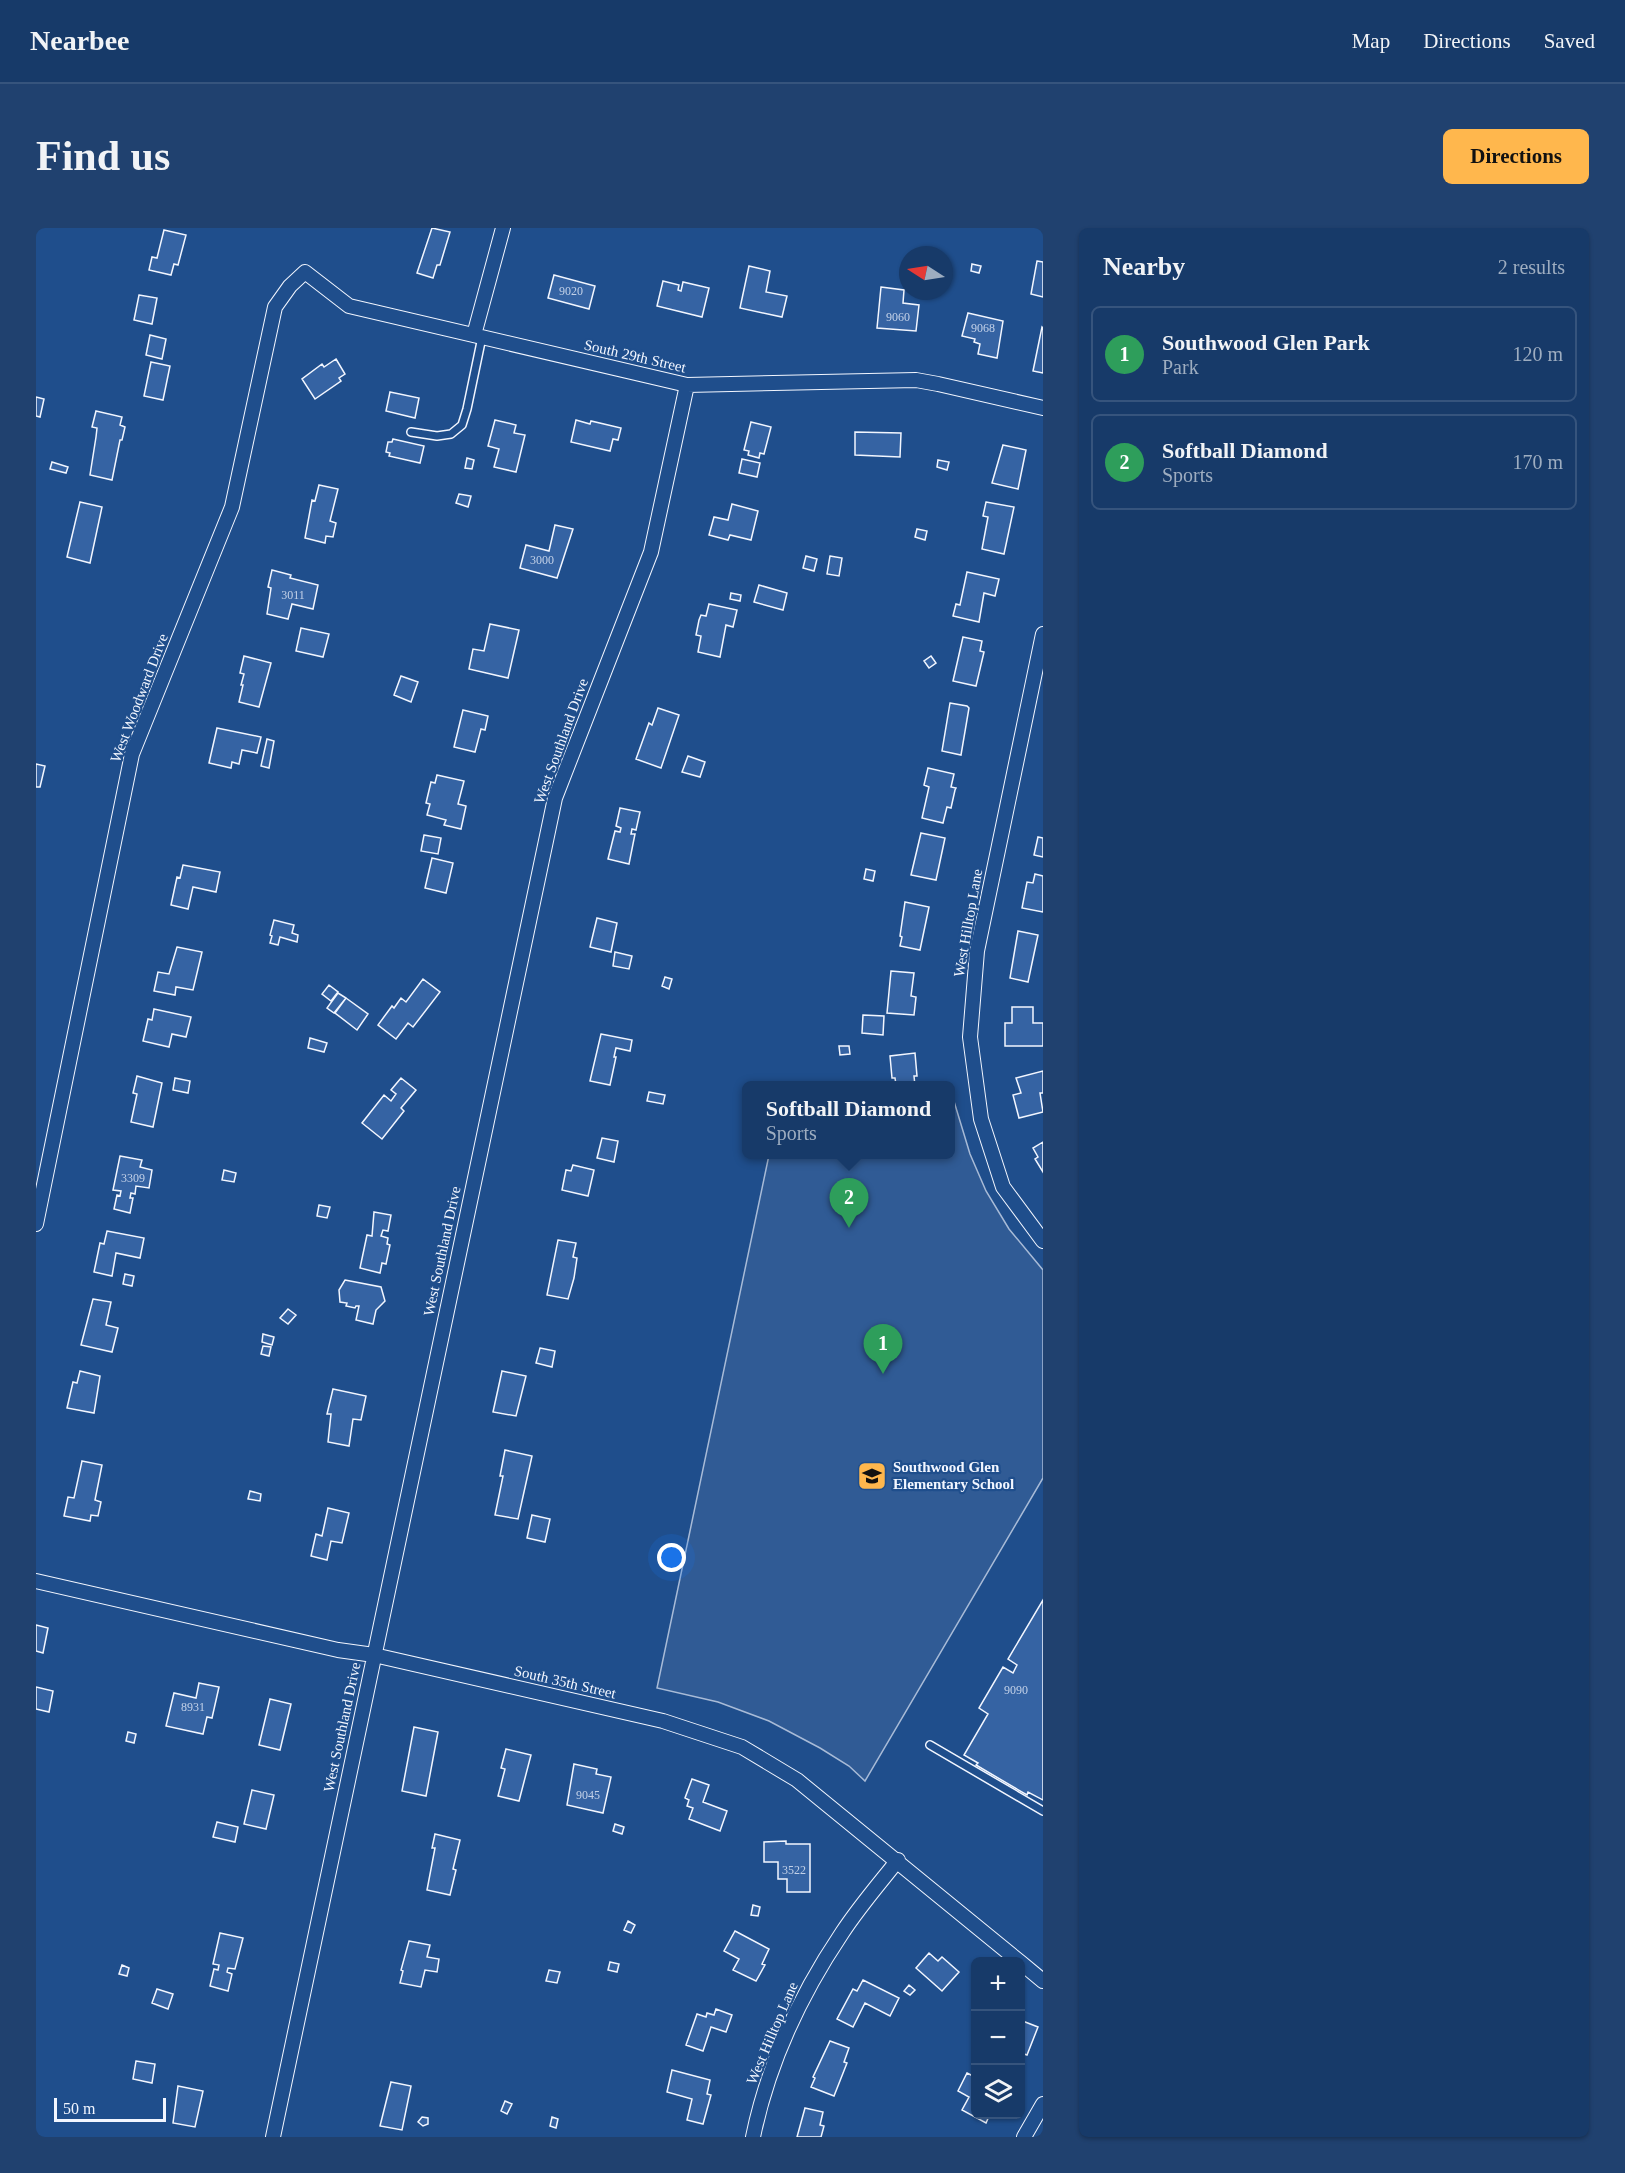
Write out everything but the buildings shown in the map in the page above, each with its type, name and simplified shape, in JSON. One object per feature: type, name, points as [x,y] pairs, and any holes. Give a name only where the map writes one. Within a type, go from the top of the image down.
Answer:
[{"type":"street","points":[[478,336],[504,228]]},
{"type":"street","name":"South 29th Street","points":[[305,273],[349,306],[687,385],[916,380],[1043,408]]},
{"type":"street","name":"West Woodward Drive","points":[[36,1224],[132,754],[232,507],[275,307],[290,286],[305,273]]},
{"type":"street","name":"West Southland Drive","points":[[273,2137],[555,798],[651,552],[687,385]]},
{"type":"street","name":"West Hilltop Lane","points":[[1043,634],[977,951],[970,1037],[981,1119],[1004,1187],[1043,1241]]},
{"type":"street","name":"South 35th Street","points":[[36,1581],[663,1721],[742,1747],[797,1780],[898,1860],[1014,1957]]},
{"type":"street","name":"West Hilltop Lane","points":[[753,2137],[759,2110],[779,2054],[804,1996],[842,1932],[898,1860]]},
{"type":"street","name":"South 35th Street","points":[[1025,1966],[1043,1981]]},
{"type":"street","points":[[1024,2137],[1043,2104]]},
{"type":"lane","points":[[411,432],[438,436],[451,434],[462,425],[467,409],[478,336]]},
{"type":"lane","points":[[930,1745],[1043,1811]]},
{"type":"shaded area","name":"Southwood Glen Elementary School","points":[[955,1105],[970,1154],[986,1191],[1009,1229],[1043,1270],[1043,1478],[865,1781],[849,1766],[769,1721],[718,1702],[657,1688],[768,1159],[955,1159]]},
{"type":"place","name":"Softball Diamond","points":[[849,1228]]},
{"type":"place","name":"Southwood Glen Park","points":[[883,1374]]},
{"type":"place","name":"Southwood Glen Elementary School","points":[[872,1476]]}]
